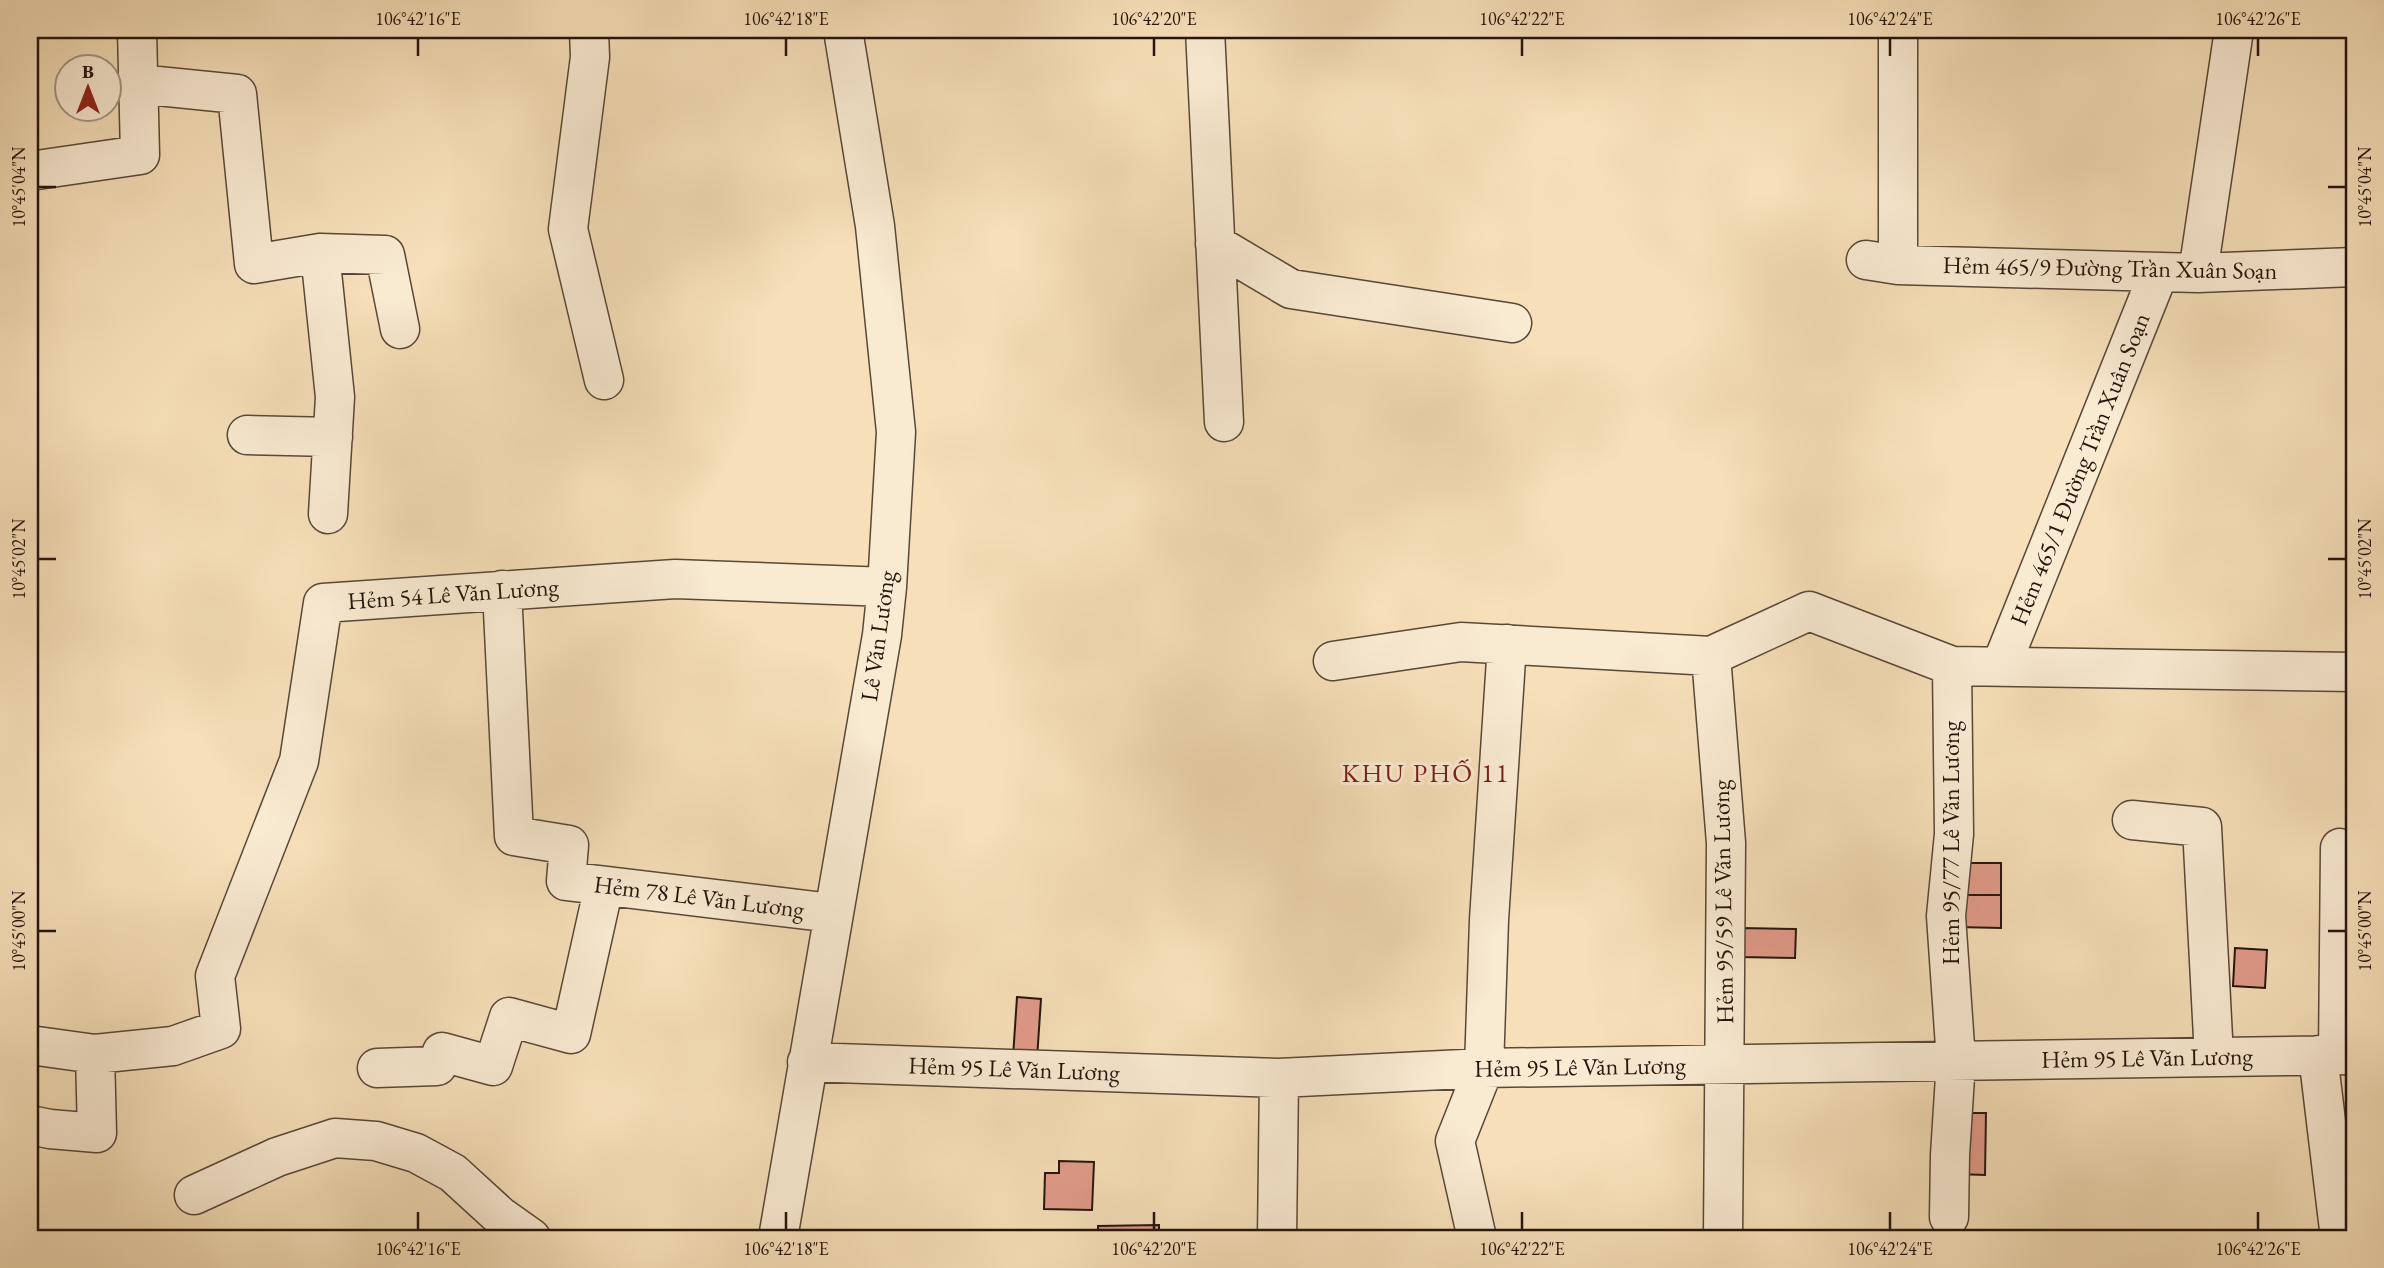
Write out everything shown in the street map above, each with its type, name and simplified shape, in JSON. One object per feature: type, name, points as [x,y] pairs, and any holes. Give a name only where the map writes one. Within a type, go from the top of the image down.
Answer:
[{"type":"street","points":[[30,172],[140,155],[137,30]]},
{"type":"street","points":[[589,30],[590,57],[568,229],[604,380]]},
{"type":"street","name":"Lê Văn Lương","points":[[778,1238],[882,635],[896,432],[875,226],[843,30]]},
{"type":"street","points":[[1205,30],[1224,422]]},
{"type":"street","name":"Hẻm 465/9 Đường Trần Xuân Soạn","points":[[1898,30],[1882,263],[2198,273],[2354,267]]},
{"type":"street","points":[[2198,273],[2234,30]]},
{"type":"street","points":[[138,84],[237,94],[254,264],[320,253],[385,255],[400,329]]},
{"type":"street","points":[[1215,244],[1291,289],[1512,323]]},
{"type":"street","points":[[320,253],[335,397],[328,514]]},
{"type":"street","name":"Hẻm 465/1 Đường Trần Xuân Soạn","points":[[2001,666],[2159,272]]},
{"type":"street","points":[[247,435],[333,437]]},
{"type":"street","name":"Hẻm 54 Lê Văn Lương","points":[[30,1045],[95,1054],[173,1046],[221,1029],[215,976],[299,761],[323,603],[674,579],[887,587]]},
{"type":"street","name":"Hẻm 78 Lê Văn Lương","points":[[502,590],[514,836],[569,845],[566,881],[832,914]]},
{"type":"street","points":[[1333,661],[1461,642],[1711,656],[1809,611],[1952,666],[2354,672]]},
{"type":"street","points":[[1477,1238],[1455,1141],[1484,1068],[1489,919],[1507,644]]},
{"type":"street","name":"Hẻm 95/59 Lê Văn Lương","points":[[1711,656],[1726,843],[1723,1238]]},
{"type":"street","name":"Hẻm 95/77 Lê Văn Lương","points":[[1949,1217],[1956,1061],[1946,916],[1954,834],[1952,666]]},
{"type":"street","points":[[2132,820],[2202,827],[2214,1057]]},
{"type":"street","points":[[2340,848],[2337,1055],[2340,1238]]},
{"type":"street","points":[[377,1068],[437,1066],[442,1052],[493,1066],[509,1017],[571,1034],[604,886]]},
{"type":"street","points":[[30,1125],[97,1133],[95,1054]]},
{"type":"street","name":"Hẻm 95 Lê Văn Lương","points":[[807,1062],[1279,1078],[1484,1068],[2337,1055]]},
{"type":"street","points":[[1277,1238],[1279,1078]]},
{"type":"street","points":[[194,1195],[277,1157],[335,1138],[376,1141],[416,1153],[453,1173],[500,1216],[531,1238]]},
{"type":"building","points":[[1957,863],[2001,863],[2001,895],[1957,895]]},
{"type":"building","points":[[1957,895],[2001,895],[2001,928],[1957,927]]},
{"type":"building","points":[[1741,928],[1796,929],[1795,958],[1740,957]]},
{"type":"building","points":[[2235,948],[2267,950],[2265,988],[2233,986]]},
{"type":"building","points":[[1017,997],[1041,999],[1037,1059],[1013,1057]]},
{"type":"building","points":[[1959,1113],[1986,1113],[1985,1175],[1957,1174]]},
{"type":"building","points":[[1059,1161],[1094,1162],[1092,1210],[1044,1209],[1045,1173],[1059,1173]]},
{"type":"building","points":[[1159,1225],[1159,1238],[1098,1238],[1098,1226]]},
{"type":"district","name":"KHU PHỐ 11","points":[[1426,773]]}]
